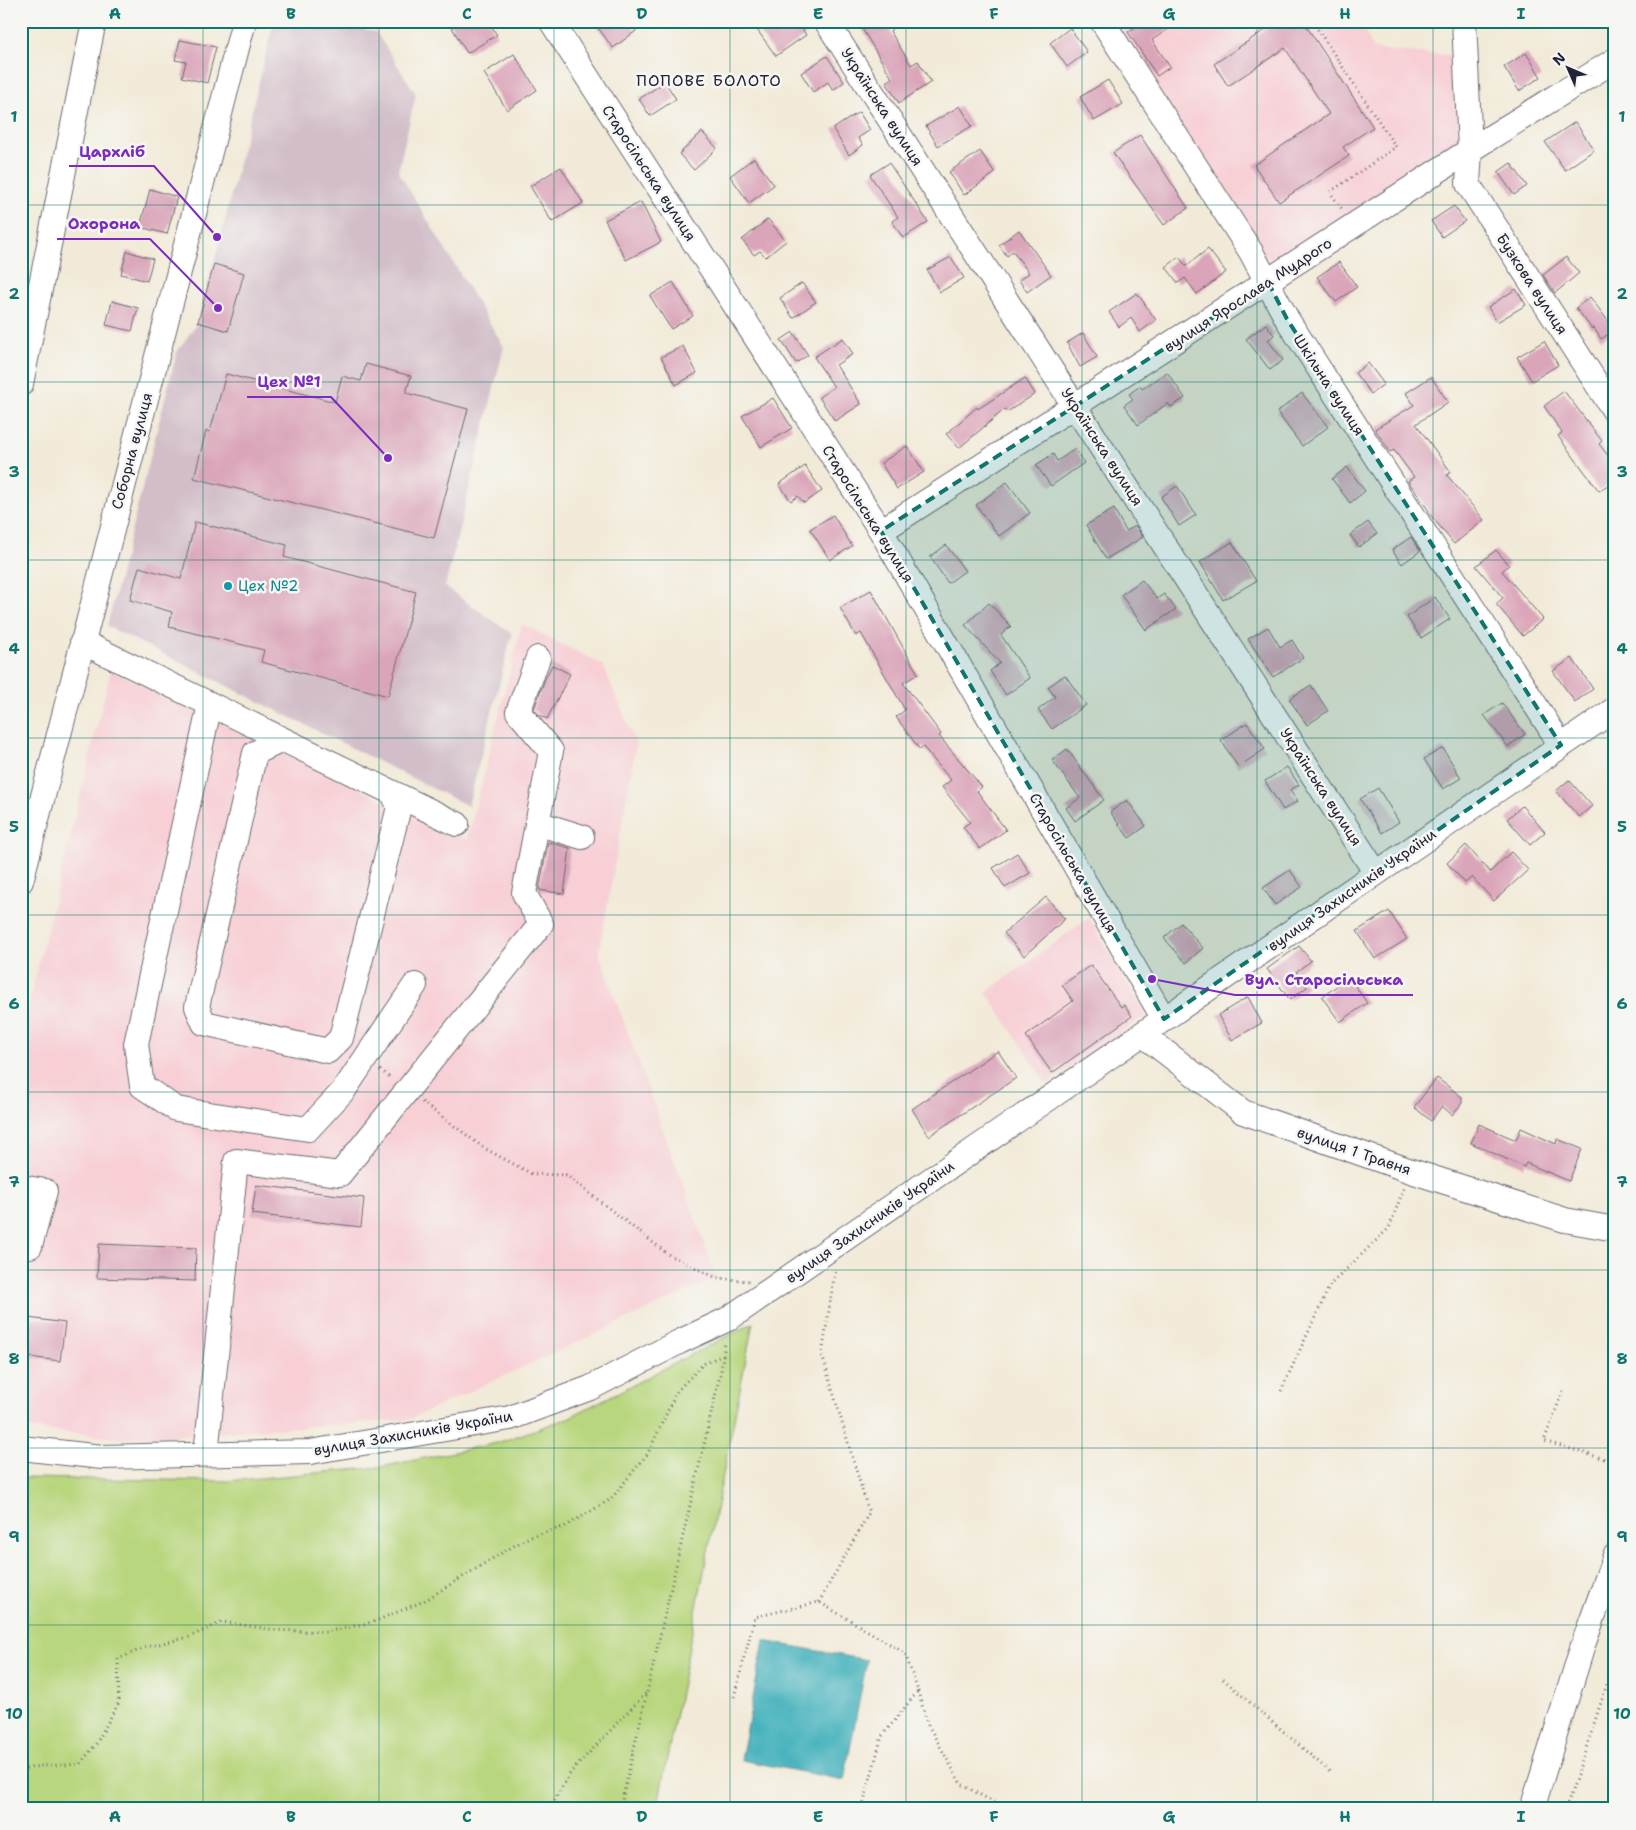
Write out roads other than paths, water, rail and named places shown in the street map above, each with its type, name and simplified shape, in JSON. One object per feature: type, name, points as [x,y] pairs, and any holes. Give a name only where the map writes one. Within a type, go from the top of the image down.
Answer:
[{"type":"street","points":[[21,384],[94,21]]},
{"type":"street","name":"Соборна вулиця","points":[[21,882],[27,838],[82,642],[244,21]]},
{"type":"street","name":"Українська вулиця","points":[[826,21],[1376,873]]},
{"type":"street","name":"Шкільна вулиця","points":[[1102,21],[1251,252],[1286,319],[1562,745]]},
{"type":"street","name":"Бузкова вулиця","points":[[1464,21],[1470,150],[1468,184],[1615,412]]},
{"type":"street","name":"Старосільська вулиця","points":[[556,23],[881,531],[1164,1019]]},
{"type":"street","name":"вулиця Ярослава Мудрого","points":[[881,531],[1470,150],[1615,60]]},
{"type":"street","points":[[82,642],[457,824]]},
{"type":"street","points":[[206,1454],[236,1161],[340,1174],[541,924],[524,893],[551,752],[518,712],[538,658]]},
{"type":"street","points":[[210,704],[136,1044],[142,1086],[176,1109],[308,1129],[344,1090],[415,985]]},
{"type":"street","name":"вулиця Захисників України","points":[[1164,1019],[1615,708]]},
{"type":"street","points":[[282,740],[255,753],[197,1007],[204,1023],[328,1051],[341,1038],[399,807],[392,793]]},
{"type":"street","points":[[537,823],[582,837]]},
{"type":"street","points":[[1142,1034],[1164,1019]]},
{"type":"street","name":"вулиця Захисників України","points":[[21,1448],[102,1457],[310,1452],[510,1418],[590,1388],[728,1319],[1142,1034]]},
{"type":"street","name":"вулиця 1 Травня","points":[[1142,1034],[1243,1112],[1411,1171],[1565,1220],[1615,1229]]},
{"type":"street","points":[[21,1186],[45,1191],[30,1246]]},
{"type":"street","points":[[1532,1809],[1584,1642],[1615,1556]]},
{"type":"water","points":[[764,1641],[867,1660],[844,1780],[741,1760]]},
{"type":"place","name":"Цархліб","points":[[217,237]]},
{"type":"place","name":"Охорона","points":[[218,308]]},
{"type":"place","name":"Цех №1","points":[[388,458]]},
{"type":"place","name":"Цех №2","points":[[228,586]]},
{"type":"place","name":"Вул. Старосільська","points":[[1152,979]]},
{"type":"district","name":"ПОПОВЕ БОЛОТО","points":[[709,80]]}]
